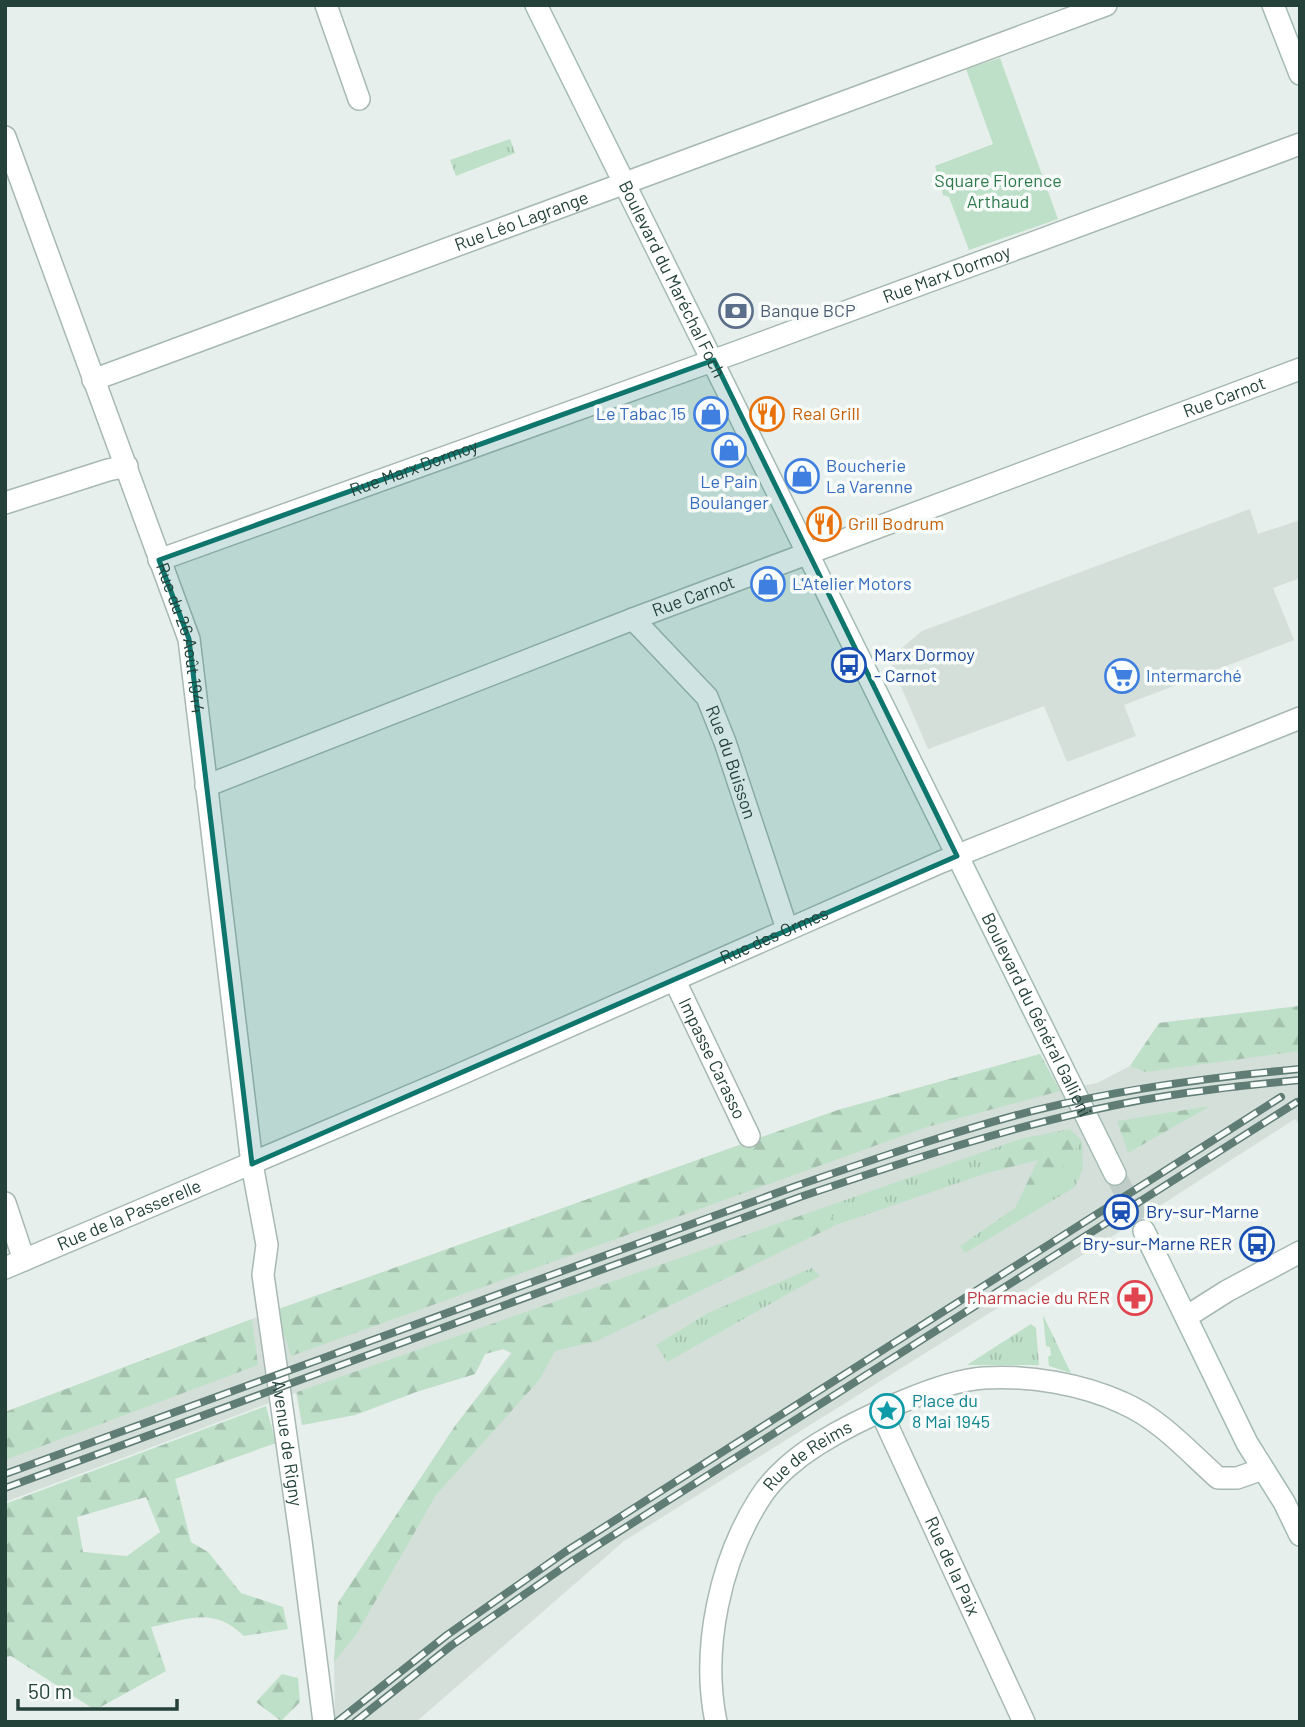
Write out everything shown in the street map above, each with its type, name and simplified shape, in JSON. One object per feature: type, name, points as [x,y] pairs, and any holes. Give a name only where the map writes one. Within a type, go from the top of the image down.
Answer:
[{"type":"street","points":[[326,5],[359,99]]},
{"type":"street","name":"Boulevard du Maréchal Foch","points":[[536,5],[714,360],[957,856]]},
{"type":"street","name":"Rue Léo Lagrange","points":[[93,380],[1106,5]]},
{"type":"street","points":[[1273,5],[1300,74]]},
{"type":"street","name":"Rue du 26 Août 1944","points":[[5,137],[189,639],[252,1164]]},
{"type":"street","name":"Rue Marx Dormoy","points":[[159,561],[1300,144]]},
{"type":"street","name":"Rue Carnot","points":[[206,786],[633,619],[1300,369]]},
{"type":"street","points":[[5,503],[127,466]]},
{"type":"street","name":"Rue du Buisson","points":[[633,619],[707,697],[725,742],[787,929]]},
{"type":"street","name":"Rue des Ormes","points":[[252,1164],[957,856],[1300,718]]},
{"type":"street","name":"Boulevard du Général Gallieni","points":[[957,856],[1115,1174]]},
{"type":"street","name":"Impasse Carasso","points":[[675,981],[749,1136]]},
{"type":"street","name":"Rue de la Passerelle","points":[[15,1264],[252,1164]]},
{"type":"street","name":"Avenue de Rigny","points":[[252,1164],[267,1245],[262,1275],[324,1722]]},
{"type":"street","points":[[5,1203],[15,1264]]},
{"type":"street","points":[[1144,1231],[1247,1443],[1298,1529]]},
{"type":"street","points":[[1186,1317],[1227,1291],[1300,1252]]},
{"type":"street","name":"Rue de Reims","points":[[716,1722],[713,1687],[715,1625],[721,1591],[732,1556],[750,1516],[777,1477],[797,1459],[817,1444],[881,1412],[958,1381],[984,1377],[1046,1381],[1124,1403],[1160,1426],[1218,1478],[1237,1478],[1263,1469]]},
{"type":"street","name":"Rue de la Paix","points":[[881,1412],[1024,1722]]},
{"type":"highlighted area","points":[[714,360],[957,856],[252,1164],[189,639],[159,560]]},
{"type":"shaded area","points":[[1250,509],[1258,534],[1300,520],[1300,578],[1273,588],[1294,640],[1124,705],[1136,736],[1067,762],[1044,706],[928,749],[889,659],[922,631]]},
{"type":"shaded area","points":[[1300,1006],[1300,1126],[1295,1119],[1105,1241],[624,1541],[416,1722],[335,1722],[334,1662],[338,1603],[455,1426],[511,1353],[503,1349],[485,1354],[475,1374],[355,1415],[302,1425],[296,1393],[5,1502],[5,1412],[276,1310],[838,1110],[1040,1054],[1060,1090],[1097,1083],[1130,1066],[1159,1023]]},
{"type":"green space","name":"Square Florence Arthaud","points":[[1000,58],[1058,219],[969,250],[949,197],[943,195],[935,166],[993,144],[966,69]]},
{"type":"green space","points":[[510,139],[515,153],[456,176],[450,160]]},
{"type":"green space","points":[[1300,1006],[1300,1051],[1146,1072],[1130,1066],[1159,1023]]},
{"type":"green space","points":[[1040,1054],[1060,1091],[927,1127],[291,1356],[276,1310],[838,1110]]},
{"type":"green space","points":[[1210,1106],[1128,1153],[1117,1121]]},
{"type":"green space","points":[[1070,1129],[979,1158],[984,1174],[836,1225],[828,1206],[1020,1139]]},
{"type":"green space","points":[[1070,1129],[1082,1141],[1033,1205],[1015,1208],[1038,1160],[984,1174],[979,1158]]},
{"type":"green space","points":[[1082,1141],[1083,1169],[1075,1187],[965,1253],[960,1246],[1015,1208],[1033,1205]]},
{"type":"green space","points":[[828,1206],[836,1225],[597,1341],[555,1351],[540,1379],[436,1495],[356,1635],[334,1662],[338,1603],[455,1426],[512,1353],[503,1349],[485,1354],[475,1374],[355,1415],[302,1425],[297,1392]]},
{"type":"green space","points":[[812,1268],[820,1276],[667,1362],[656,1345],[708,1313]]},
{"type":"green space","points":[[1043,1315],[1071,1373],[1049,1366],[1048,1357],[1051,1355],[1050,1347],[1046,1346]]},
{"type":"green space","points":[[252,1319],[258,1365],[5,1460],[5,1412]]},
{"type":"green space","points":[[1031,1324],[1036,1328],[1039,1365],[967,1365]]},
{"type":"green space","points":[[266,1406],[276,1443],[175,1479],[191,1542],[208,1552],[241,1593],[283,1607],[288,1629],[244,1636],[221,1621],[200,1617],[151,1627],[166,1671],[95,1710],[11,1656],[5,1657],[5,1504]],"holes":[[[146,1497],[160,1532],[127,1556],[83,1552],[77,1517]]]},
{"type":"green space","points":[[282,1674],[298,1678],[300,1702],[281,1721],[256,1702]]},
{"type":"tunnel","points":[[1115,1174],[1144,1231]]},
{"type":"railway","points":[[5,1474],[796,1186],[945,1136],[1036,1110],[1101,1096],[1200,1080],[1300,1069]]},
{"type":"railway","points":[[5,1488],[800,1197],[919,1158],[1039,1123],[1121,1104],[1300,1080]]},
{"type":"railway","points":[[337,1722],[447,1635],[565,1552],[1281,1097]]},
{"type":"railway","points":[[355,1722],[452,1645],[571,1562],[1297,1102]]},
{"type":"place","name":"Banque BCP","points":[[736,311]]},
{"type":"place","name":"Le Tabac 15","points":[[711,414]]},
{"type":"place","name":"Real Grill","points":[[767,414]]},
{"type":"place","name":"Le Pain Boulanger","points":[[729,450]]},
{"type":"place","name":"Boucherie La Varenne","points":[[802,476]]},
{"type":"place","name":"Grill Bodrum","points":[[824,524]]},
{"type":"place","name":"L'Atelier Motors","points":[[768,584]]},
{"type":"place","name":"Marx Dormoy - Carnot","points":[[849,665]]},
{"type":"place","name":"Intermarché","points":[[1122,676]]},
{"type":"place","name":"Bry-sur-Marne","points":[[1121,1212]]},
{"type":"place","name":"Bry-sur-Marne RER","points":[[1257,1244]]},
{"type":"place","name":"Pharmacie du RER","points":[[1135,1298]]},
{"type":"place","name":"Place du 8 Mai 1945","points":[[887,1411]]}]
